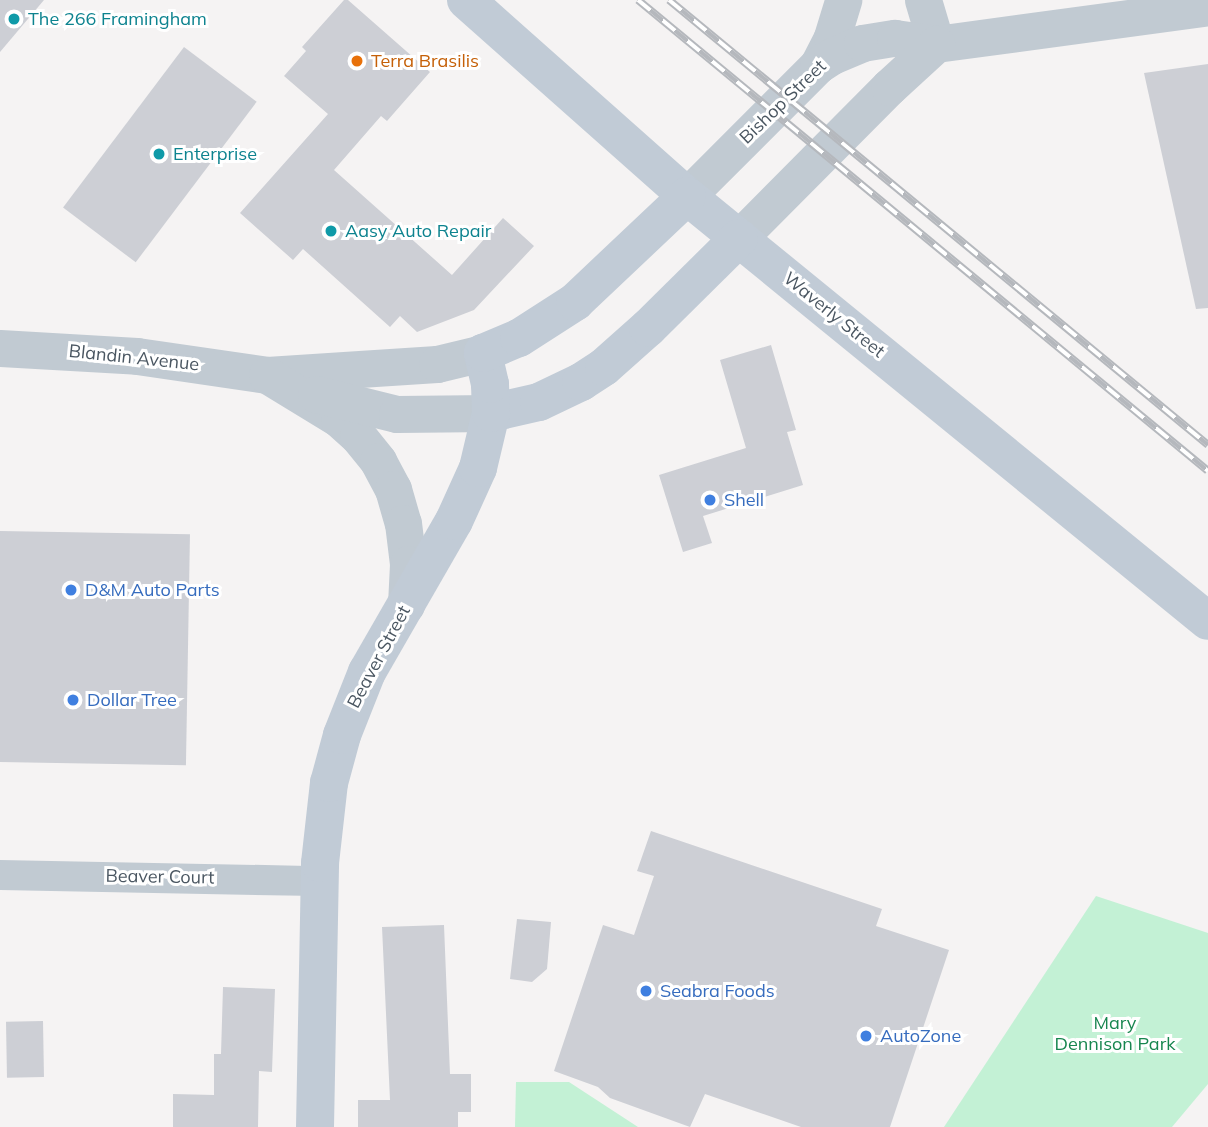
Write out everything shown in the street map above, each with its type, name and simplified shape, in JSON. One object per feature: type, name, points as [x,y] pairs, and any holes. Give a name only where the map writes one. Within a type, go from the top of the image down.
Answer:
[{"type":"main road","name":"Waverly Street","points":[[466,0],[687,196],[1208,621]]},
{"type":"main road","points":[[483,353],[519,338],[575,302],[687,196]]},
{"type":"main road","points":[[491,413],[539,402],[581,382],[604,367],[648,328],[739,238]]},
{"type":"main road","name":"Beaver Street","points":[[315,1127],[319,881],[325,801],[342,735],[367,672],[472,485],[484,452],[491,413],[490,384],[483,353]]},
{"type":"street","points":[[818,65],[832,37],[843,0]]},
{"type":"street","points":[[739,238],[880,96],[936,44],[923,0]]},
{"type":"street","name":"Bishop Street","points":[[687,196],[818,65],[848,48],[878,40],[909,39],[936,44],[1208,7]]},
{"type":"street","name":"Blandin Avenue","points":[[0,348],[137,356],[267,375],[436,365],[483,353]]},
{"type":"street","points":[[267,375],[339,419],[379,461],[393,489],[403,523],[408,564],[406,605]]},
{"type":"street","name":"Blandin Avenue","points":[[267,375],[334,400],[397,414],[491,413]]},
{"type":"street","name":"Beaver Court","points":[[0,875],[319,881]]},
{"type":"green space","name":"Mary Dennison Park","points":[[1096,896],[1208,933],[1208,1084],[1172,1127],[944,1127]]},
{"type":"green space","points":[[516,1082],[569,1082],[638,1127],[515,1127]]},
{"type":"building","name":"The 266 Framingham","points":[[0,0],[44,0],[0,52]]},
{"type":"building","name":"Aasy Auto Repair","points":[[344,0],[348,0],[430,72],[387,121],[381,116],[334,170],[452,275],[503,218],[534,246],[474,310],[417,332],[400,316],[390,327],[303,249],[293,260],[240,213],[328,114],[284,76],[306,51],[302,47]]},
{"type":"building","name":"Enterprise","points":[[184,47],[257,102],[136,262],[63,208]]},
{"type":"building","points":[[1208,64],[1208,308],[1196,309],[1144,73]]},
{"type":"building","name":"Shell","points":[[771,345],[796,430],[787,432],[803,485],[703,516],[712,543],[683,552],[659,475],[746,448],[720,360]]},
{"type":"building","points":[[0,531],[190,534],[186,765],[0,762]]},
{"type":"building","points":[[651,831],[882,909],[876,926],[949,950],[890,1127],[801,1127],[705,1094],[690,1127],[610,1098],[598,1087],[554,1071],[603,925],[634,935],[654,876],[637,871]]},
{"type":"building","points":[[517,919],[551,922],[547,969],[532,982],[510,979]]},
{"type":"building","points":[[444,925],[450,1074],[471,1074],[471,1112],[458,1112],[458,1127],[358,1127],[358,1100],[390,1100],[382,927]]},
{"type":"building","points":[[223,987],[275,989],[272,1072],[259,1071],[258,1127],[173,1127],[173,1094],[214,1095],[214,1054],[221,1054]]},
{"type":"building","points":[[43,1021],[44,1077],[7,1078],[6,1022]]},
{"type":"railway","points":[[638,0],[1208,471]]},
{"type":"railway","points":[[669,0],[1208,445]]},
{"type":"place","name":"The 266 Framingham","points":[[14,19]]},
{"type":"place","name":"Terra Brasilis","points":[[357,61]]},
{"type":"place","name":"Enterprise","points":[[159,154]]},
{"type":"place","name":"Aasy Auto Repair","points":[[331,231]]},
{"type":"place","name":"Shell","points":[[710,500]]},
{"type":"place","name":"D&M Auto Parts","points":[[71,590]]},
{"type":"place","name":"Dollar Tree","points":[[73,700]]},
{"type":"place","name":"Seabra Foods","points":[[646,991]]},
{"type":"place","name":"AutoZone","points":[[866,1036]]}]
